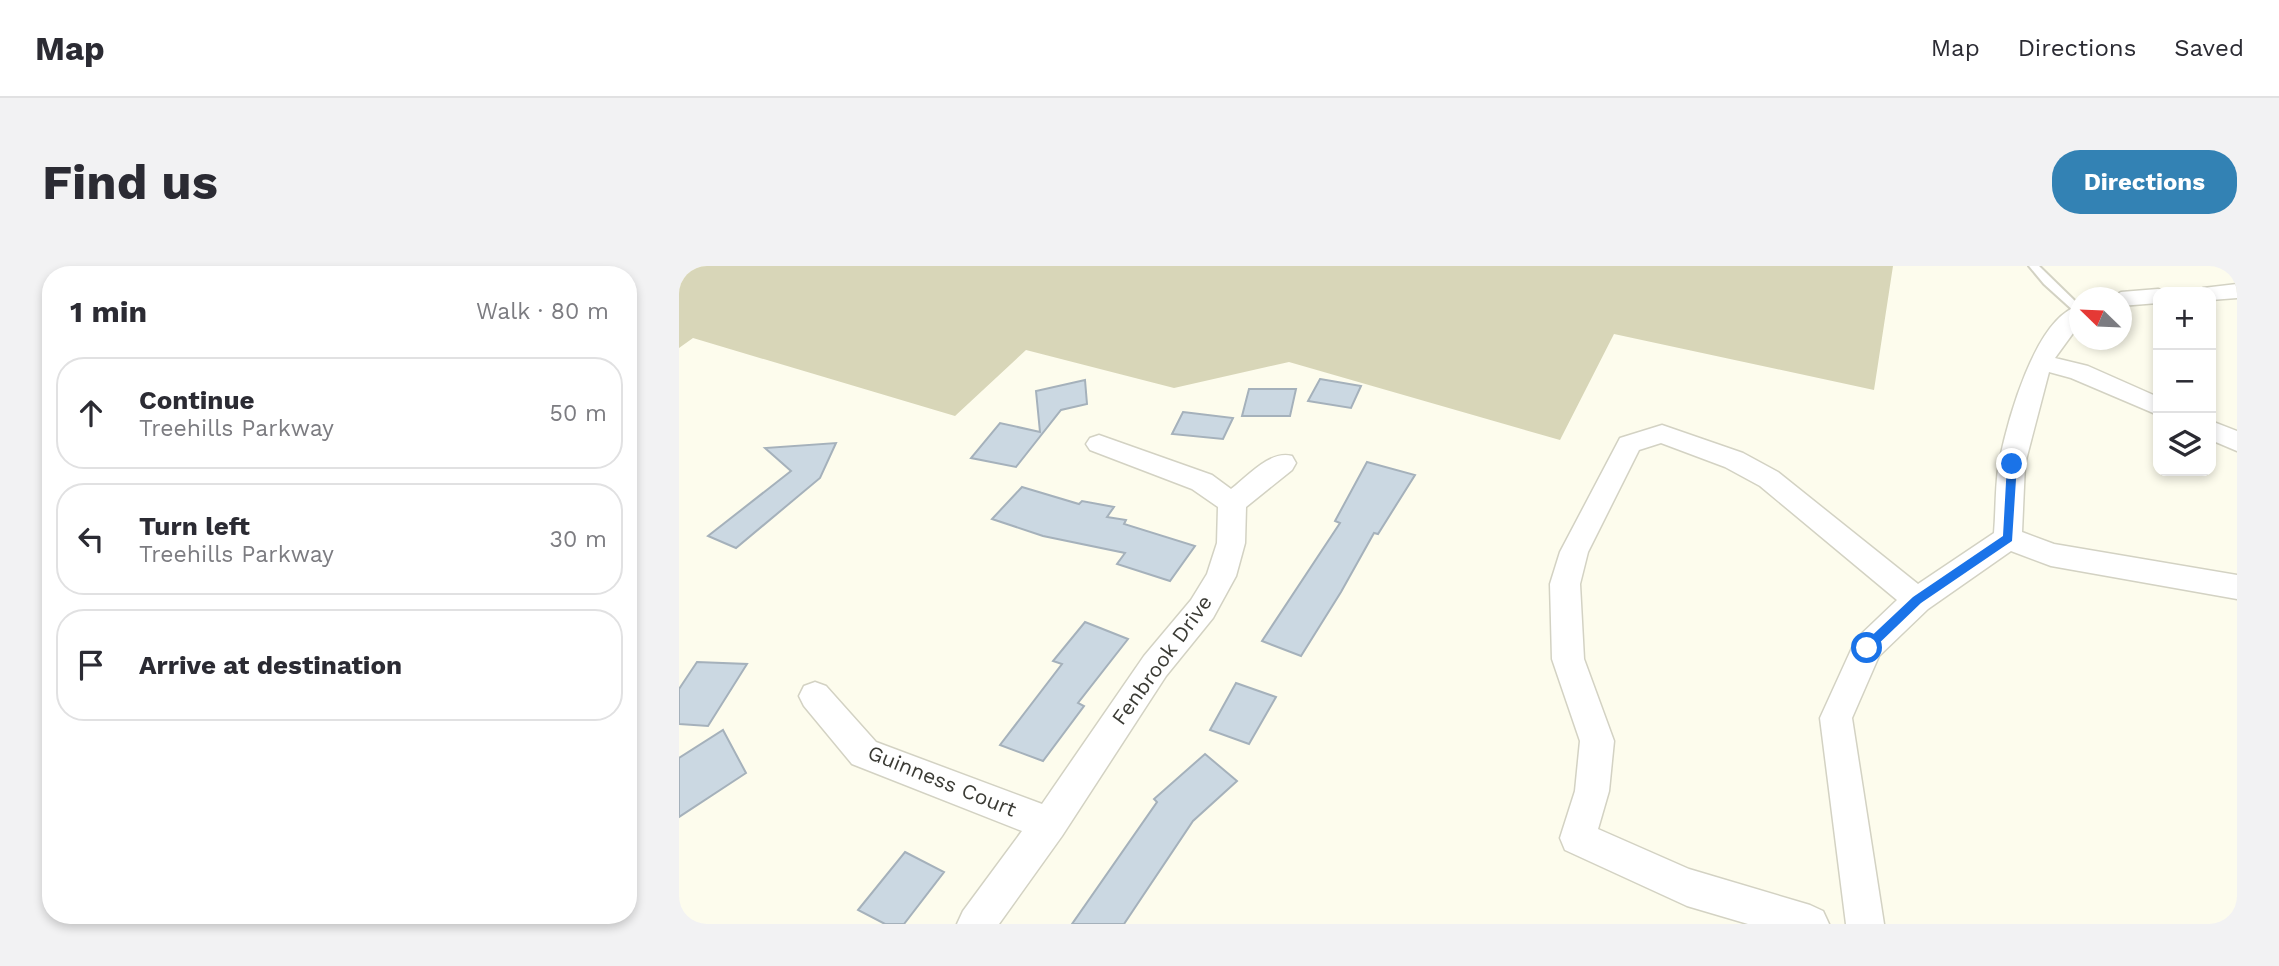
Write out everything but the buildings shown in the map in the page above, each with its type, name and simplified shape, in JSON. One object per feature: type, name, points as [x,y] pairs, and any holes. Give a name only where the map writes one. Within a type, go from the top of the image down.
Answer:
[{"type":"street","points":[[2216,293],[2237,291]]},
{"type":"street","points":[[2132,298],[2153,296]]},
{"type":"street","points":[[2008,538],[2012,464],[2040,362],[2069,322]]},
{"type":"street","points":[[2040,362],[2079,372],[2153,405]]},
{"type":"street","points":[[2216,432],[2237,442]]},
{"type":"street","points":[[1810,924],[1687,887],[1578,838],[1592,790],[1597,741],[1568,659],[1565,584],[1574,552],[1629,444],[1662,434],[1734,460],[1769,479],[1917,600]]},
{"type":"street","points":[[1098,444],[1202,482],[1231,503],[1283,463]]},
{"type":"street","name":"Fenbrook Drive","points":[[976,924],[1049,824],[1155,666],[1202,609],[1221,576],[1231,543],[1231,503]]},
{"type":"street","points":[[2008,538],[2051,555],[2237,587]]},
{"type":"street","points":[[1865,924],[1836,718],[1867,648],[1917,600],[2008,538]]},
{"type":"street","name":"Guinness Court","points":[[815,696],[863,752],[1049,824]]},
{"type":"lane","points":[[2034,266],[2069,302]]},
{"type":"shaded area","points":[[679,266],[1893,266],[1874,390],[1614,334],[1560,440],[1289,362],[1174,388],[1026,350],[955,416],[693,338],[679,348]]},
{"type":"route","points":[[1867,648],[1917,600],[2008,538],[2012,464]]}]
